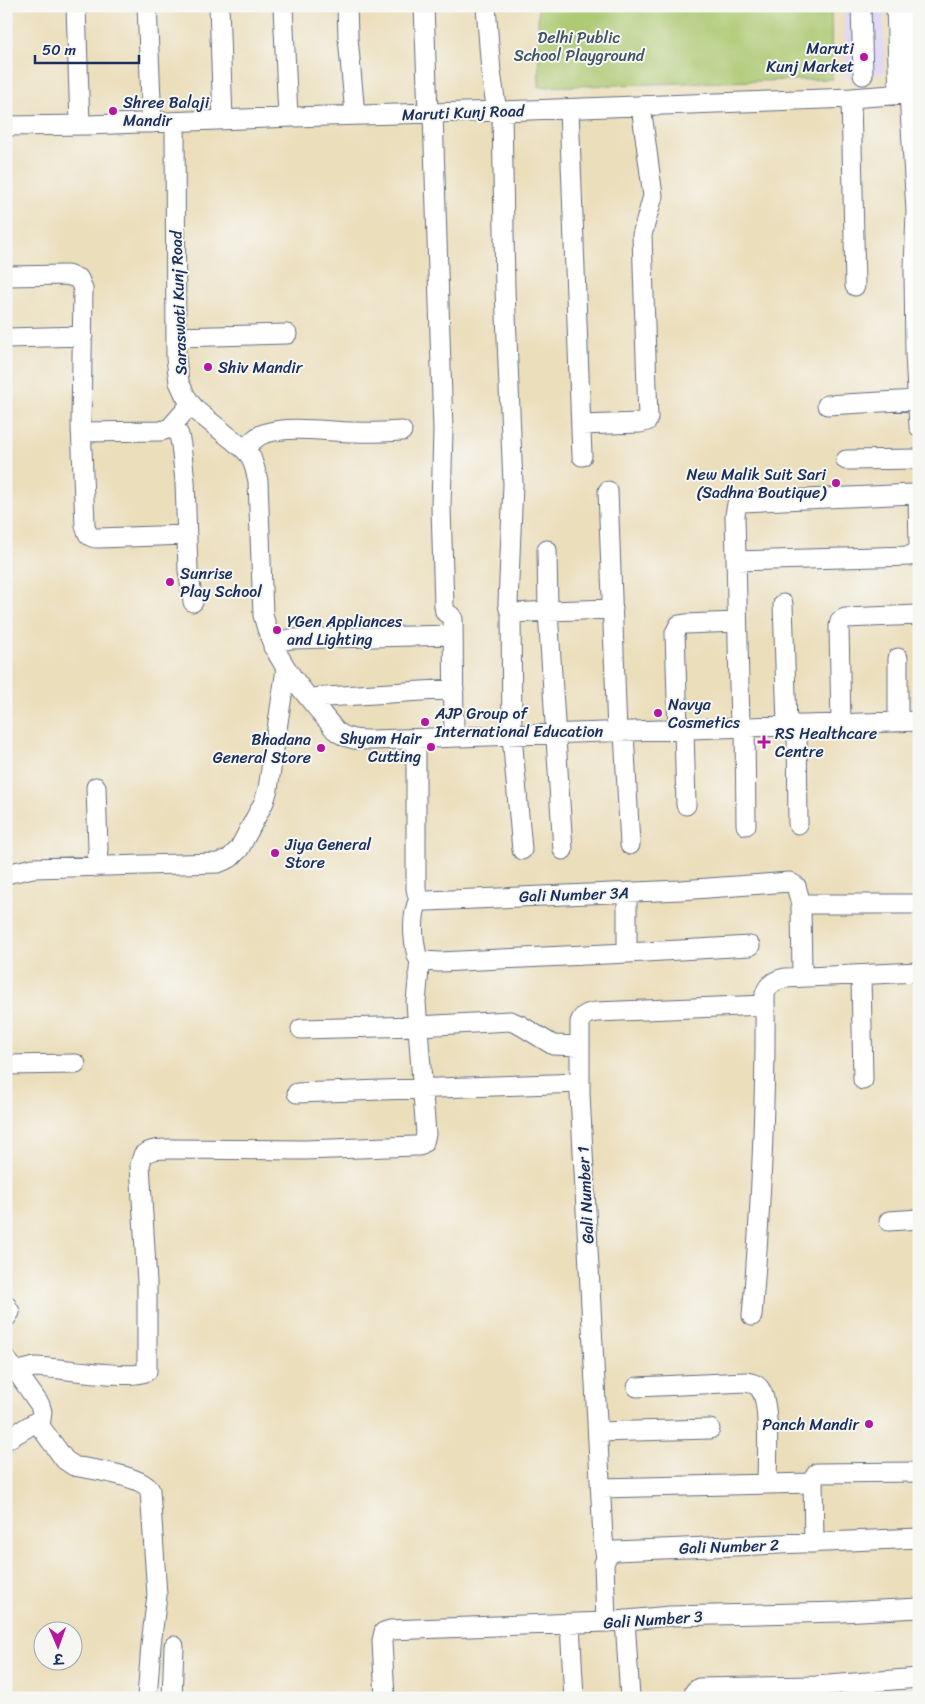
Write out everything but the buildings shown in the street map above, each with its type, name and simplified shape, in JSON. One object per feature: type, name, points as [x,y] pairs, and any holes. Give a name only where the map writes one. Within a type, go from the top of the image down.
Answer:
[{"type":"street","points":[[76,6],[80,124]]},
{"type":"street","points":[[147,6],[152,123]]},
{"type":"street","points":[[219,6],[223,120]]},
{"type":"street","points":[[283,6],[288,117]]},
{"type":"street","points":[[347,6],[355,115]]},
{"type":"street","points":[[424,6],[431,113],[443,430],[441,507],[444,606],[445,612],[453,617],[454,737]]},
{"type":"street","points":[[486,6],[491,72],[500,111],[512,469],[508,598],[511,611],[512,736],[522,850]]},
{"type":"street","points":[[861,6],[863,75]]},
{"type":"street","points":[[896,6],[911,93]]},
{"type":"street","points":[[913,6],[911,93],[916,210],[914,269],[919,427]]},
{"type":"street","name":"Maruti Kunj Road","points":[[6,126],[569,109],[851,98],[911,93]]},
{"type":"street","points":[[851,98],[855,286]]},
{"type":"street","points":[[581,425],[640,424],[647,421],[648,418],[642,235],[653,196],[640,106]]},
{"type":"street","points":[[569,109],[582,456]]},
{"type":"street","name":"Saraswati Kunj Road","points":[[175,122],[176,337],[179,382],[184,395],[198,412],[244,449],[251,457],[258,481],[263,615],[273,647],[286,670],[343,736],[352,739],[416,739]]},
{"type":"street","points":[[6,276],[67,275],[79,280],[83,288],[81,432],[85,525],[90,537],[187,535]]},
{"type":"street","points":[[176,337],[286,334]]},
{"type":"street","points":[[6,338],[83,336]]},
{"type":"street","points":[[827,404],[917,400]]},
{"type":"street","points":[[81,432],[161,431],[170,428],[191,404]]},
{"type":"street","points":[[173,425],[181,440],[185,481],[188,570],[193,602]]},
{"type":"street","points":[[244,449],[258,436],[279,431],[402,431]]},
{"type":"street","points":[[846,460],[919,458]]},
{"type":"street","points":[[608,491],[620,732],[630,845]]},
{"type":"street","points":[[736,561],[910,556],[916,552],[918,547],[918,493],[739,502],[737,504],[735,509],[737,622],[746,825]]},
{"type":"street","points":[[547,550],[554,734],[563,850]]},
{"type":"street","points":[[783,604],[798,824]]},
{"type":"street","points":[[511,611],[613,609]]},
{"type":"street","points":[[841,724],[840,621],[845,618],[919,615]]},
{"type":"street","points":[[686,805],[676,628],[679,625],[685,624],[737,622]]},
{"type":"street","points":[[273,647],[281,640],[290,639],[453,634]]},
{"type":"street","points":[[898,658],[898,722]]},
{"type":"street","points":[[6,874],[33,868],[218,863],[236,854],[258,815],[268,789],[286,670]]},
{"type":"street","points":[[310,698],[454,688]]},
{"type":"street","points":[[11,1366],[125,1374],[142,1374],[147,1371],[147,1284],[140,1165],[143,1155],[148,1151],[156,1149],[304,1150],[419,1146],[426,1139],[418,1026],[417,994],[420,959],[416,951],[414,918],[419,899],[416,888],[416,739],[919,721]]},
{"type":"street","points":[[96,787],[98,849],[96,867]]},
{"type":"street","name":"Gali Number 3A","points":[[419,899],[427,901],[627,892],[789,882],[796,886],[801,904],[802,977]]},
{"type":"street","points":[[627,892],[627,953]]},
{"type":"street","points":[[801,904],[919,904]]},
{"type":"street","points":[[420,959],[427,962],[440,962],[750,946]]},
{"type":"street","points":[[752,1316],[760,1220],[767,988],[771,983],[785,978],[919,972]]},
{"type":"street","points":[[861,975],[863,1080]]},
{"type":"street","name":"Gali Number 1","points":[[606,1558],[603,1544],[580,1082],[580,1022],[582,1017],[590,1013],[765,1005]]},
{"type":"street","points":[[301,1029],[510,1021],[553,1045],[580,1046]]},
{"type":"street","points":[[6,1065],[76,1064]]},
{"type":"street","points":[[297,1093],[580,1082]]},
{"type":"street","points":[[889,1221],[919,1219]]},
{"type":"street","points":[[6,1304],[10,1312],[6,1318]]},
{"type":"street","points":[[11,1366],[40,1405],[42,1412],[40,1426],[67,1463],[132,1478],[144,1484],[150,1490],[158,1595],[151,1645],[147,1698]]},
{"type":"street","points":[[637,1387],[746,1382],[755,1384],[760,1389],[764,1398],[766,1412],[767,1484]]},
{"type":"street","points":[[6,1440],[41,1419]]},
{"type":"street","points":[[598,1432],[710,1429]]},
{"type":"street","points":[[601,1488],[767,1484],[818,1477],[919,1472]]},
{"type":"street","points":[[814,1543],[818,1477]]},
{"type":"street","name":"Gali Number 2","points":[[606,1558],[612,1552],[621,1551],[919,1538]]},
{"type":"street","points":[[606,1558],[604,1570],[606,1622]]},
{"type":"street","name":"Gali Number 3","points":[[385,1698],[382,1641],[384,1632],[387,1631],[466,1626],[570,1624],[670,1616],[919,1608]]},
{"type":"street","points":[[625,1620],[630,1698]]},
{"type":"street","points":[[570,1624],[574,1698]]},
{"type":"street","points":[[172,1698],[174,1646]]},
{"type":"street","points":[[693,1698],[695,1691],[700,1688],[816,1686],[919,1678]]},
{"type":"shaded area","name":"Maruti Kunj Market","points":[[844,6],[884,6],[884,74],[845,77]]},
{"type":"green space","name":"Delhi Public School Playground","points":[[538,6],[831,6],[832,79],[539,87]]},
{"type":"place","name":"Maruti Kunj Market","points":[[864,57]]},
{"type":"place","name":"Shree Balaji Mandir","points":[[113,111]]},
{"type":"place","name":"Shiv Mandir","points":[[208,367]]},
{"type":"place","name":"New Malik Suit Sari (Sadhna Boutique)","points":[[836,483]]},
{"type":"place","name":"Sunrise Play School","points":[[170,582]]},
{"type":"place","name":"YGen Appliances and Lighting","points":[[277,630]]},
{"type":"place","name":"Navya Cosmetics","points":[[658,713]]},
{"type":"place","name":"AJP Group of International Education","points":[[425,722]]},
{"type":"place","name":"RS Healthcare Centre","points":[[764,742]]},
{"type":"place","name":"Shyam Hair Cutting","points":[[431,747]]},
{"type":"place","name":"Bhadana General Store","points":[[321,748]]},
{"type":"place","name":"Jiya General Store","points":[[275,853]]},
{"type":"place","name":"Panch Mandir","points":[[869,1424]]}]
